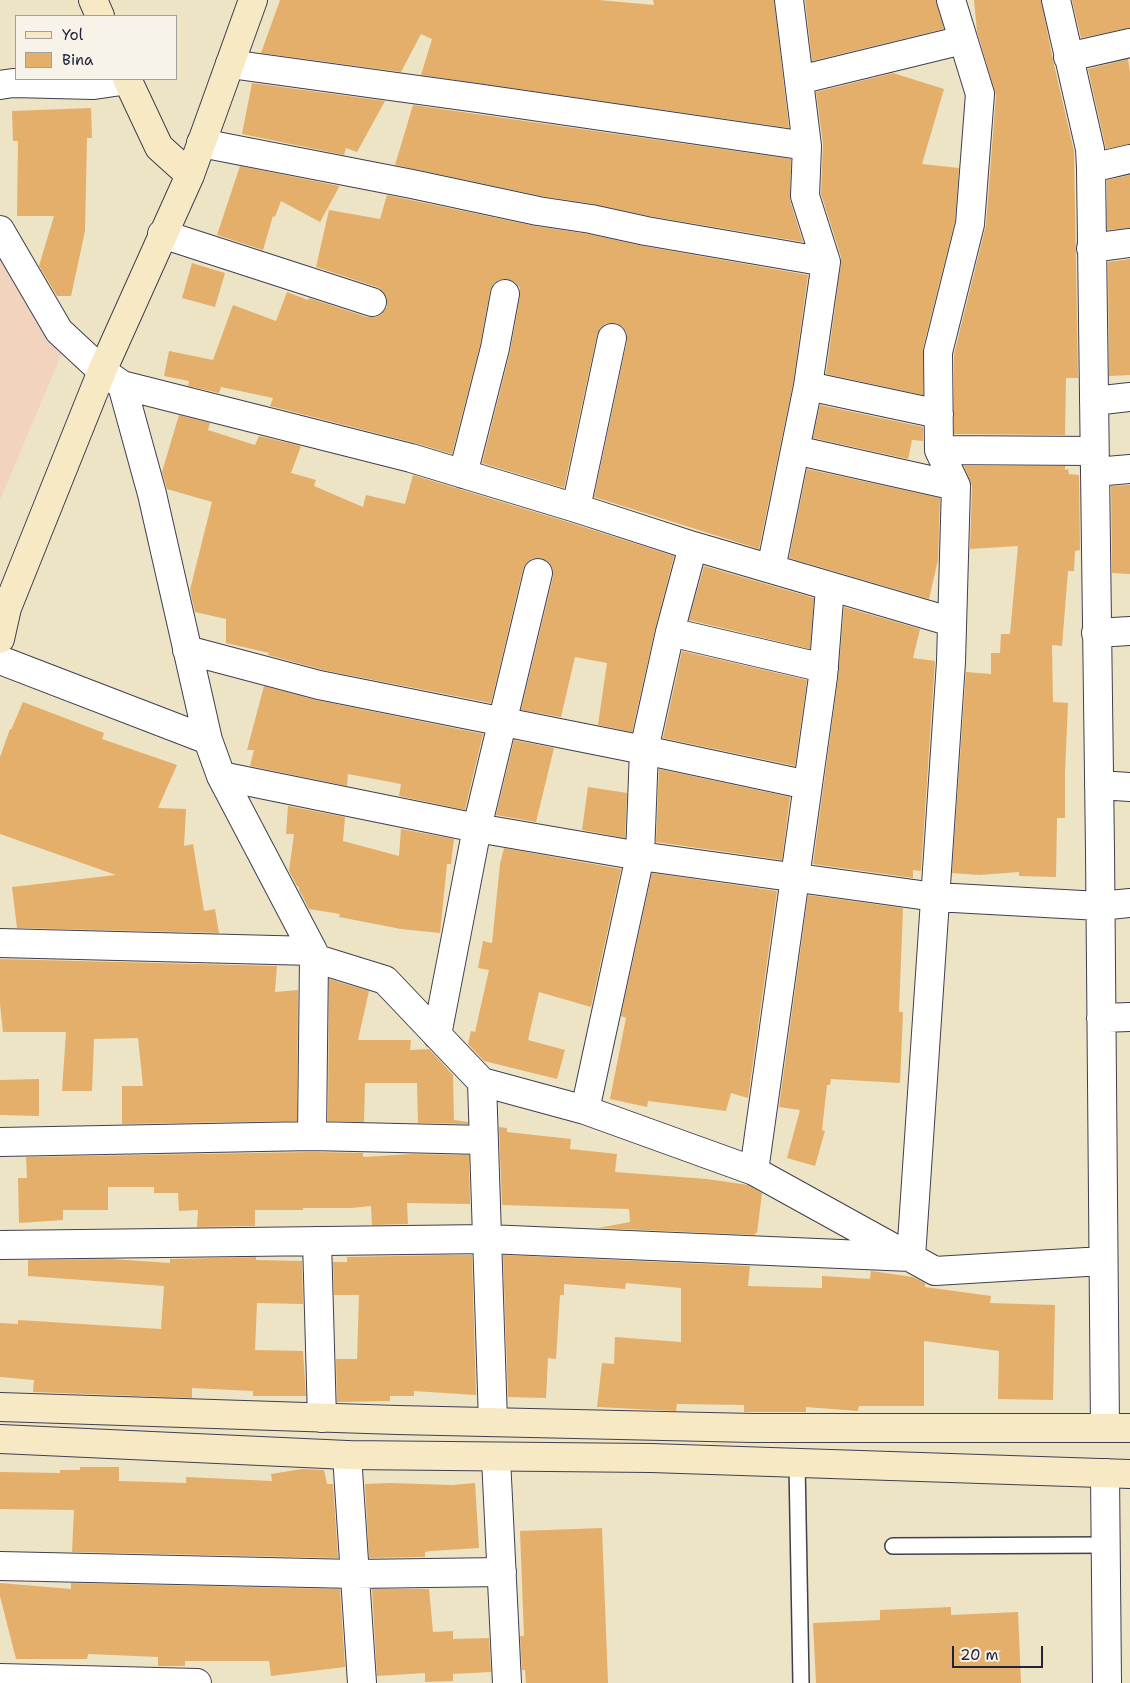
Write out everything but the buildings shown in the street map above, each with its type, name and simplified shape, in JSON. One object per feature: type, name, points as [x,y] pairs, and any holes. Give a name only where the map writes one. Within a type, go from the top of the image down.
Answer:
[{"type":"main road","points":[[93,0],[100,15]]},
{"type":"main road","points":[[0,639],[4,608],[112,378],[162,234],[190,175],[252,0]]},
{"type":"main road","points":[[128,80],[160,147],[190,175]]},
{"type":"main road","points":[[0,1407],[322,1418],[753,1428],[1117,1428]]},
{"type":"main road","points":[[0,1439],[347,1455],[496,1458],[651,1458],[1118,1473]]},
{"type":"street","points":[[771,569],[808,386],[826,262],[805,196],[807,146],[789,0]]},
{"type":"street","points":[[911,1257],[951,662],[956,486],[939,450],[938,352],[970,224],[980,94],[951,0]]},
{"type":"street","points":[[1056,0],[1090,149],[1091,168],[1103,1261],[1117,1428]]},
{"type":"street","points":[[799,80],[963,40]]},
{"type":"street","points":[[1068,57],[1130,43]]},
{"type":"street","points":[[230,64],[807,146]]},
{"type":"street","points":[[0,85],[13,83],[94,85],[128,80]]},
{"type":"street","points":[[201,143],[412,184],[538,211],[826,262]]},
{"type":"street","points":[[1091,168],[1130,159]]},
{"type":"street","points":[[0,230],[59,330],[112,378],[411,458],[693,546],[952,622]]},
{"type":"street","points":[[162,234],[372,302]]},
{"type":"street","points":[[1092,248],[1130,243]]},
{"type":"street","points":[[463,474],[494,348],[505,294]]},
{"type":"street","points":[[576,508],[612,338]]},
{"type":"street","points":[[112,378],[152,494],[208,740],[221,776],[314,954],[312,1136]]},
{"type":"street","points":[[808,386],[939,414]]},
{"type":"street","points":[[1094,402],[1130,396]]},
{"type":"street","points":[[795,450],[956,486]]},
{"type":"street","points":[[939,450],[1094,461],[1130,468]]},
{"type":"street","points":[[585,1110],[640,856],[644,750],[670,632],[693,546]]},
{"type":"street","points":[[437,1035],[477,828],[538,573]]},
{"type":"street","points":[[754,1171],[824,668],[830,586]]},
{"type":"street","points":[[1096,633],[1130,631]]},
{"type":"street","points":[[670,632],[824,668]]},
{"type":"street","points":[[187,650],[319,685],[808,785]]},
{"type":"street","points":[[0,660],[208,740]]},
{"type":"street","points":[[221,776],[477,828],[640,856],[935,897],[1100,906],[1130,903]]},
{"type":"street","points":[[1099,785],[1130,787]]},
{"type":"street","points":[[0,943],[314,954],[385,980],[482,1082],[585,1110],[754,1171],[934,1271],[1103,1261]]},
{"type":"street","points":[[1101,1018],[1130,1017]]},
{"type":"street","points":[[482,1082],[493,1422]]},
{"type":"street","points":[[0,1142],[312,1136],[484,1140]]},
{"type":"street","points":[[0,1245],[487,1239],[911,1257]]},
{"type":"street","points":[[317,1241],[322,1418]]},
{"type":"street","points":[[347,1455],[362,1683]]},
{"type":"street","points":[[496,1458],[507,1683]]},
{"type":"street","points":[[1107,1683],[1106,1545],[1118,1473]]},
{"type":"street","points":[[0,1566],[355,1574],[502,1572]]},
{"type":"street","points":[[0,1678],[197,1683]]},
{"type":"lane","points":[[796,1463],[801,1683]]},
{"type":"lane","points":[[892,1546],[1106,1545]]},
{"type":"shaded area","points":[[0,240],[62,353],[0,500]]}]
